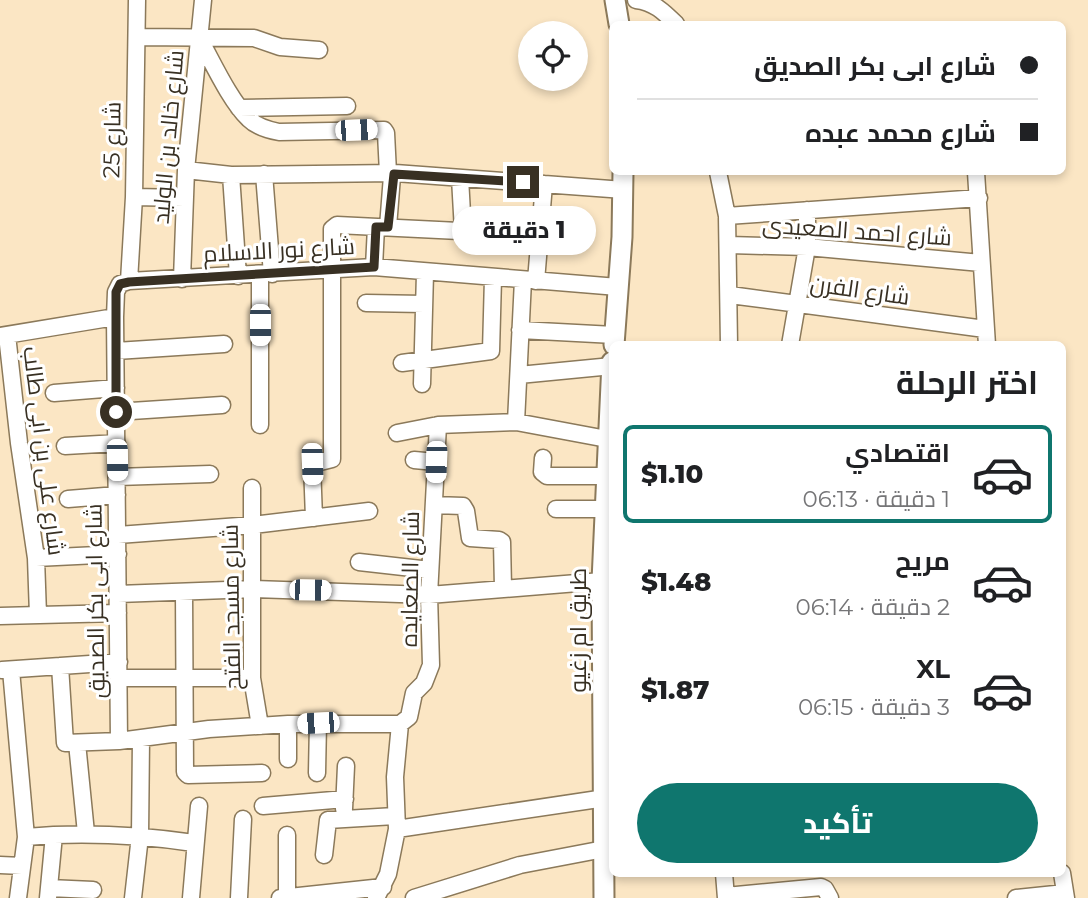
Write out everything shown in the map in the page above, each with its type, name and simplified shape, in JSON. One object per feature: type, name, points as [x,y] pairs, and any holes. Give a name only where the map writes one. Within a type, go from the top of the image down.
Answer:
[{"type":"main road","points":[[615,0],[618,21]]},
{"type":"main road","points":[[614,340],[624,181]]},
{"type":"main road","name":"طريق ام زغيو","points":[[604,898],[608,797],[608,608],[603,581],[608,551],[605,509],[609,409]]},
{"type":"street","name":"شارع 25","points":[[129,282],[134,197],[137,0]]},
{"type":"street","name":"شارع خالد بن الوليد","points":[[182,279],[186,170],[203,0]]},
{"type":"street","points":[[636,0],[648,2],[664,11],[673,21]]},
{"type":"street","points":[[137,37],[254,38],[280,47],[319,50]]},
{"type":"street","points":[[199,38],[239,108],[263,129],[279,132],[384,130],[392,176],[374,267]]},
{"type":"street","points":[[239,108],[347,106]]},
{"type":"street","points":[[186,170],[231,175],[391,173],[544,184],[624,181]]},
{"type":"street","points":[[261,425],[266,274],[264,174]]},
{"type":"street","points":[[231,175],[238,276]]},
{"type":"street","points":[[719,175],[727,216],[729,245],[729,341]]},
{"type":"street","points":[[976,175],[986,337]]},
{"type":"street","points":[[460,178],[463,231]]},
{"type":"street","points":[[516,422],[520,330],[540,235],[544,184]]},
{"type":"street","points":[[134,197],[184,198]]},
{"type":"street","points":[[727,216],[979,198]]},
{"type":"street","points":[[791,341],[807,247],[807,210]]},
{"type":"street","points":[[314,518],[313,463],[332,459],[330,232],[334,226],[540,235]]},
{"type":"street","name":"شارع احمد الصعيدى","points":[[729,245],[807,247],[981,263]]},
{"type":"street","name":"شارع نور الاسلام","points":[[129,282],[374,267],[618,287]]},
{"type":"street","points":[[422,384],[425,273]]},
{"type":"street","points":[[402,363],[487,353],[491,349],[492,278]]},
{"type":"street","name":"شارع ابى بكر الصديق","points":[[119,741],[116,292],[120,284],[129,282]]},
{"type":"street","name":"شارع الفرن","points":[[730,295],[986,337]]},
{"type":"street","points":[[366,303],[424,304]]},
{"type":"street","points":[[4,335],[116,317]]},
{"type":"street","points":[[520,330],[614,340]]},
{"type":"street","name":"شارع على بن ابى طالب","points":[[4,335],[36,558],[38,615]]},
{"type":"street","points":[[116,351],[224,344]]},
{"type":"street","points":[[519,375],[609,364]]},
{"type":"street","points":[[54,393],[116,388]]},
{"type":"street","points":[[116,412],[222,405]]},
{"type":"street","points":[[397,433],[438,425],[516,422],[607,439]]},
{"type":"street","name":"شارع الصعايده","points":[[400,724],[409,717],[414,693],[429,674],[431,665],[429,595],[438,425]]},
{"type":"street","points":[[65,446],[117,443]]},
{"type":"street","points":[[543,458],[542,472],[547,476],[608,478]]},
{"type":"street","points":[[414,460],[436,462]]},
{"type":"street","points":[[117,477],[210,474]]},
{"type":"street","name":"شارع مسجد الفتح","points":[[252,488],[253,678],[260,726]]},
{"type":"street","points":[[68,499],[117,495]]},
{"type":"street","points":[[434,505],[463,506],[470,538],[502,542],[503,589]]},
{"type":"street","points":[[555,509],[605,509]]},
{"type":"street","points":[[118,535],[253,525],[369,512]]},
{"type":"street","points":[[36,558],[118,554]]},
{"type":"street","points":[[359,562],[430,570]]},
{"type":"street","points":[[118,594],[254,589],[429,595],[603,581]]},
{"type":"street","points":[[184,593],[186,774],[262,773]]},
{"type":"street","points":[[0,616],[118,613]]},
{"type":"street","points":[[19,898],[26,837],[7,708],[5,670],[60,666],[183,678],[253,678]]},
{"type":"street","points":[[60,666],[64,741],[72,743],[119,741],[209,729],[288,724],[400,724],[396,822],[388,874],[379,893],[284,897],[287,835]]},
{"type":"street","points":[[317,773],[318,723]]},
{"type":"street","points":[[288,724],[288,759]]},
{"type":"street","points":[[133,898],[140,835],[141,739]]},
{"type":"street","points":[[72,743],[86,834]]},
{"type":"street","points":[[344,818],[346,766]]},
{"type":"street","points":[[324,855],[326,822],[330,819],[396,822],[608,797]]},
{"type":"street","points":[[263,806],[345,799]]},
{"type":"street","points":[[191,898],[199,806]]},
{"type":"street","points":[[239,898],[243,819]]},
{"type":"street","points":[[54,835],[48,893],[93,890]]},
{"type":"street","points":[[26,837],[140,835],[194,843]]},
{"type":"street","points":[[414,898],[520,865],[607,853]]},
{"type":"street","points":[[0,865],[22,866]]},
{"type":"street","points":[[724,877],[726,897],[821,887],[830,898]]},
{"type":"street","points":[[1016,898],[1066,895],[1063,877]]},
{"type":"route","points":[[116,412],[116,289],[120,284],[374,267],[376,227],[388,227],[392,176],[395,173],[523,182]]}]
